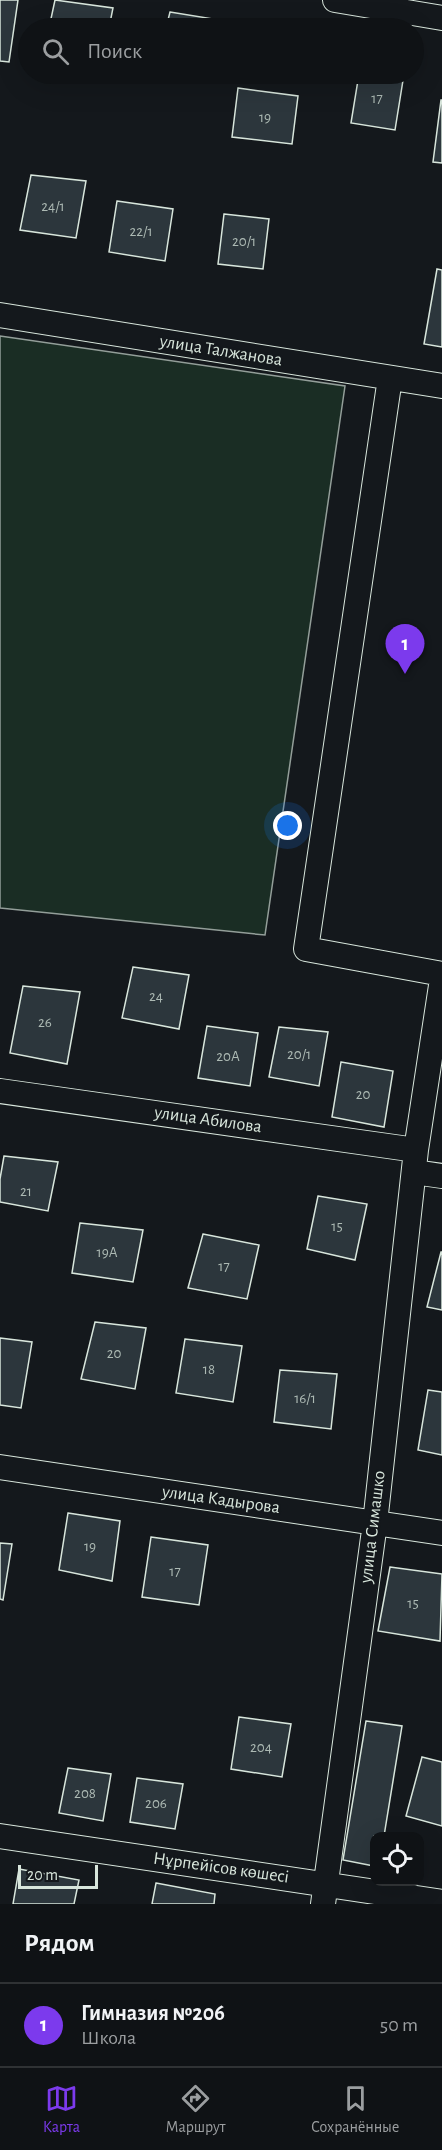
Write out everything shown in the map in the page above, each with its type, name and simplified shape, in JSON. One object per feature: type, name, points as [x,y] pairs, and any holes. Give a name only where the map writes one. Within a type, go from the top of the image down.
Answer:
[{"type":"street","points":[[334,0],[442,18]]},
{"type":"street","name":"улица Талжанова","points":[[0,315],[442,386]]},
{"type":"street","points":[[390,378],[306,949],[442,974]]},
{"type":"street","name":"улица Симашко","points":[[325,1893],[375,1522],[415,1161],[442,979]]},
{"type":"street","name":"улица Абилова","points":[[0,1091],[415,1161],[442,1176]]},
{"type":"street","name":"улица Кадырова","points":[[0,1467],[442,1533]]},
{"type":"street","name":"Нұрпейісов көшесі","points":[[0,1836],[325,1893],[442,1902]]},
{"type":"green space","points":[[0,336],[345,386],[265,935],[0,908]]},
{"type":"building","points":[[0,0],[18,0],[9,62],[0,61]]},
{"type":"building","points":[[55,0],[113,8],[111,18],[51,18]]},
{"type":"building","points":[[170,12],[207,18],[168,18]]},
{"type":"building","points":[[357,84],[402,84],[395,130],[351,123]]},
{"type":"building","points":[[238,88],[298,96],[292,144],[232,137]]},
{"type":"building","points":[[442,100],[442,163],[433,162]]},
{"type":"building","points":[[31,175],[86,181],[76,238],[20,230]]},
{"type":"building","points":[[117,201],[173,209],[165,261],[109,252]]},
{"type":"building","points":[[224,214],[269,219],[263,269],[218,264]]},
{"type":"building","points":[[437,269],[442,270],[442,347],[424,344]]},
{"type":"building","points":[[133,967],[189,975],[179,1029],[122,1018]]},
{"type":"building","points":[[23,986],[80,992],[67,1064],[10,1053]]},
{"type":"building","points":[[207,1026],[258,1033],[250,1086],[198,1078]]},
{"type":"building","points":[[279,1027],[328,1032],[319,1086],[269,1077]]},
{"type":"building","points":[[341,1062],[393,1071],[384,1127],[332,1117]]},
{"type":"building","points":[[4,1156],[58,1162],[48,1211],[0,1202],[0,1179]]},
{"type":"building","points":[[318,1196],[367,1204],[355,1260],[307,1249]]},
{"type":"building","points":[[80,1223],[143,1230],[133,1282],[72,1273]]},
{"type":"building","points":[[203,1234],[259,1245],[247,1299],[188,1288]]},
{"type":"building","points":[[442,1252],[442,1310],[427,1307]]},
{"type":"building","points":[[95,1322],[146,1328],[135,1389],[81,1379]]},
{"type":"building","points":[[0,1338],[32,1342],[21,1408],[0,1405]]},
{"type":"building","points":[[185,1339],[242,1346],[233,1402],[176,1393]]},
{"type":"building","points":[[280,1370],[337,1374],[331,1429],[274,1422]]},
{"type":"building","points":[[428,1390],[442,1392],[442,1455],[418,1450]]},
{"type":"building","points":[[68,1513],[120,1521],[112,1581],[59,1570]]},
{"type":"building","points":[[151,1537],[208,1545],[199,1605],[142,1597]]},
{"type":"building","points":[[0,1543],[12,1544],[3,1600],[0,1599]]},
{"type":"building","points":[[390,1567],[442,1574],[440,1641],[378,1631]]},
{"type":"building","points":[[239,1717],[291,1724],[282,1777],[231,1769]]},
{"type":"building","points":[[366,1721],[402,1726],[385,1832],[370,1832],[370,1865],[343,1860]]},
{"type":"building","points":[[422,1757],[442,1762],[442,1826],[406,1816]]},
{"type":"building","points":[[68,1768],[111,1774],[103,1821],[59,1813]]},
{"type":"building","points":[[137,1778],[183,1784],[175,1829],[130,1822]]},
{"type":"building","points":[[19,1869],[79,1880],[74,1904],[13,1904]]},
{"type":"building","points":[[156,1883],[215,1894],[214,1904],[152,1904]]},
{"type":"place","name":"Гимназия №206","points":[[405,674]]}]
